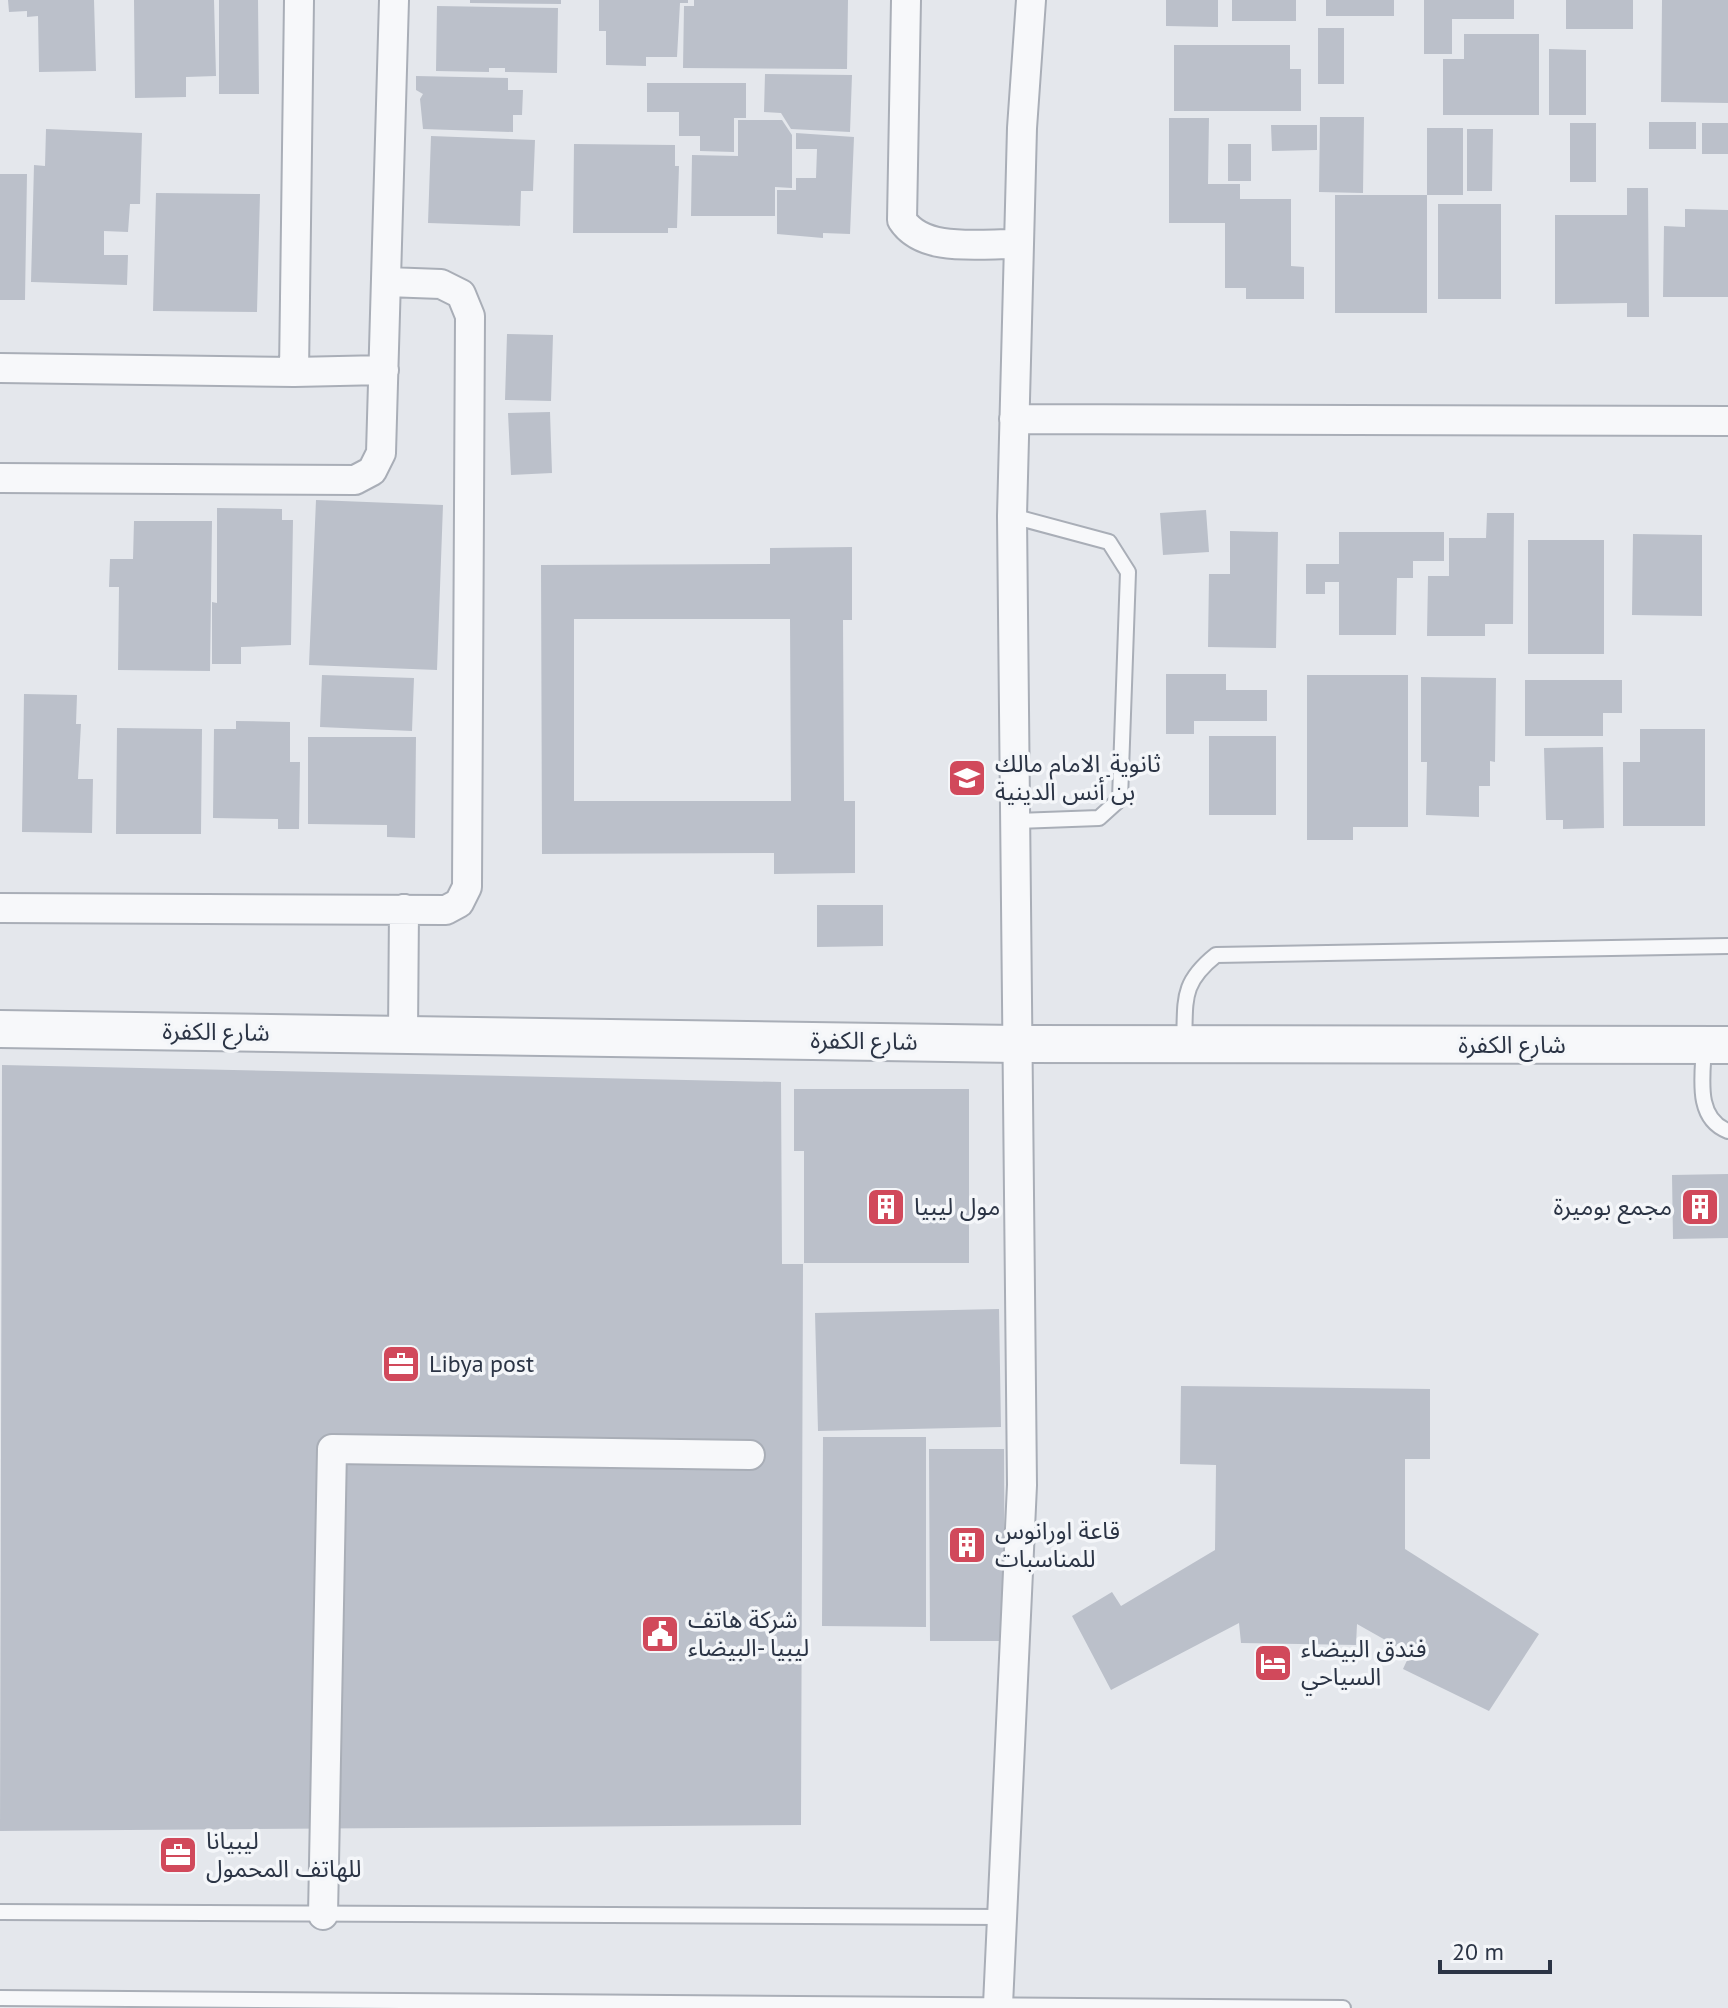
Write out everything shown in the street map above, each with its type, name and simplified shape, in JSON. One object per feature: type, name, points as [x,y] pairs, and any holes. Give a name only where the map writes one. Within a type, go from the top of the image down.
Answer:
[{"type":"street","points":[[294,372],[299,0]]},
{"type":"street","points":[[0,478],[355,480],[372,471],[381,453],[394,0]]},
{"type":"street","points":[[906,0],[902,220],[916,237],[925,240],[1019,244]]},
{"type":"street","points":[[998,2005],[999,1917],[1022,1485],[1012,516],[1019,244],[1031,0]]},
{"type":"street","points":[[0,908],[446,910],[459,903],[467,887],[470,316],[461,294],[441,284],[387,282]]},
{"type":"street","points":[[0,368],[294,372],[384,370]]},
{"type":"street","points":[[1014,419],[1728,421]]},
{"type":"street","points":[[403,1034],[404,909]]},
{"type":"street","name":"شارع الكفرة","points":[[0,1029],[1016,1044],[1716,1045]]},
{"type":"street","points":[[323,1915],[332,1449],[750,1455]]},
{"type":"lane","points":[[1012,516],[1109,542],[1128,572],[1120,799],[1099,818],[1017,821]]},
{"type":"lane","points":[[1184,1044],[1186,995],[1195,972],[1216,955],[1728,946]]},
{"type":"lane","points":[[1716,1045],[1705,1109],[1712,1121],[1728,1131]]},
{"type":"lane","points":[[0,1912],[999,1917]]},
{"type":"lane","points":[[0,1998],[1343,2008]]},
{"type":"building","points":[[8,0],[94,0],[96,71],[39,72],[38,16],[27,17],[27,11],[9,12]]},
{"type":"building","points":[[134,0],[214,0],[216,76],[186,77],[186,97],[135,98]]},
{"type":"building","points":[[219,0],[258,0],[259,94],[219,94]]},
{"type":"building","points":[[470,0],[561,0],[561,4],[470,3]]},
{"type":"building","points":[[599,0],[688,0],[688,3],[680,3],[677,57],[646,57],[646,66],[606,65],[606,31],[599,31]]},
{"type":"building","points":[[694,0],[848,0],[847,69],[683,68],[684,6],[694,6]]},
{"type":"building","points":[[1166,0],[1218,0],[1218,27],[1166,26]]},
{"type":"building","points":[[1232,0],[1296,0],[1296,21],[1232,21]]},
{"type":"building","points":[[1326,0],[1394,0],[1394,16],[1326,16]]},
{"type":"building","points":[[1424,0],[1514,0],[1514,19],[1452,19],[1452,54],[1424,54]]},
{"type":"building","points":[[1566,0],[1633,0],[1633,29],[1566,29]]},
{"type":"building","points":[[1662,0],[1728,0],[1728,103],[1661,102]]},
{"type":"building","points":[[437,6],[558,8],[557,73],[505,72],[505,68],[489,68],[489,72],[436,71]]},
{"type":"building","points":[[1318,28],[1344,28],[1344,84],[1318,84]]},
{"type":"building","points":[[1464,34],[1539,34],[1539,115],[1443,115],[1443,59],[1464,59]]},
{"type":"building","points":[[1174,45],[1290,45],[1290,69],[1301,69],[1301,111],[1174,111]]},
{"type":"building","points":[[1549,49],[1586,50],[1586,115],[1549,115]]},
{"type":"building","points":[[765,74],[852,75],[850,132],[791,129],[781,113],[764,112]]},
{"type":"building","points":[[416,76],[508,78],[508,90],[523,90],[522,115],[513,115],[513,132],[423,129],[420,99],[423,94],[416,90]]},
{"type":"building","points":[[647,83],[746,83],[746,118],[734,118],[734,152],[700,151],[700,136],[679,136],[679,112],[647,112]]},
{"type":"building","points":[[1320,117],[1364,117],[1363,193],[1319,192]]},
{"type":"building","points":[[1169,118],[1209,118],[1208,184],[1240,184],[1240,199],[1291,199],[1291,266],[1304,267],[1304,299],[1246,299],[1246,288],[1225,288],[1225,223],[1169,223]]},
{"type":"building","points":[[738,120],[782,120],[792,135],[792,188],[775,187],[775,216],[691,216],[692,155],[738,156]]},
{"type":"building","points":[[1649,122],[1696,122],[1696,149],[1649,149]]},
{"type":"building","points":[[1570,123],[1596,123],[1596,182],[1570,182]]},
{"type":"building","points":[[1702,123],[1728,123],[1728,154],[1702,154]]},
{"type":"building","points":[[1271,125],[1317,125],[1317,150],[1272,151]]},
{"type":"building","points":[[1427,128],[1463,128],[1463,195],[1427,195]]},
{"type":"building","points":[[46,129],[142,133],[140,204],[130,204],[128,232],[104,231],[104,255],[128,255],[127,285],[31,282],[34,165],[45,166]]},
{"type":"building","points":[[1467,129],[1493,129],[1492,191],[1467,191]]},
{"type":"building","points":[[796,133],[854,137],[850,234],[823,233],[823,238],[777,234],[777,190],[796,190],[796,178],[816,178],[817,149],[796,149]]},
{"type":"building","points":[[431,136],[535,140],[533,191],[521,191],[520,226],[428,223]]},
{"type":"building","points":[[574,144],[675,145],[675,166],[679,166],[677,228],[668,228],[668,233],[573,233]]},
{"type":"building","points":[[1228,144],[1251,144],[1251,181],[1228,181]]},
{"type":"building","points":[[0,174],[27,174],[25,300],[0,300]]},
{"type":"building","points":[[1627,188],[1648,188],[1649,317],[1627,317],[1627,303],[1555,304],[1555,215],[1627,215]]},
{"type":"building","points":[[156,193],[260,194],[257,312],[153,311]]},
{"type":"building","points":[[1335,195],[1427,195],[1427,313],[1335,313]]},
{"type":"building","points":[[1438,204],[1501,204],[1501,299],[1438,299]]},
{"type":"building","points":[[1685,209],[1728,210],[1728,297],[1663,297],[1664,226],[1685,227]]},
{"type":"building","points":[[507,334],[553,335],[551,401],[505,400]]},
{"type":"building","points":[[550,412],[552,473],[511,475],[508,413]]},
{"type":"building","points":[[316,500],[443,505],[437,670],[309,665]]},
{"type":"building","points":[[217,508],[282,509],[282,520],[293,520],[291,645],[241,647],[241,664],[212,664],[212,602],[217,603]]},
{"type":"building","points":[[1206,510],[1209,552],[1163,555],[1160,513]]},
{"type":"building","points":[[1487,513],[1514,513],[1513,624],[1485,624],[1485,636],[1427,636],[1428,576],[1449,576],[1449,538],[1486,538]]},
{"type":"building","points":[[134,521],[212,521],[210,671],[118,670],[119,587],[109,587],[110,559],[133,559]]},
{"type":"building","points":[[1230,531],[1278,532],[1276,648],[1208,647],[1209,574],[1230,574]]},
{"type":"building","points":[[1339,532],[1444,532],[1444,561],[1413,561],[1413,578],[1397,578],[1396,635],[1339,635],[1339,582],[1325,582],[1325,594],[1306,594],[1306,564],[1339,564]]},
{"type":"building","points":[[1633,534],[1702,535],[1702,616],[1632,615]]},
{"type":"building","points":[[1528,540],[1604,540],[1604,654],[1528,654]]},
{"type":"building","points":[[852,547],[852,620],[843,620],[844,801],[855,801],[855,873],[774,874],[774,853],[542,854],[541,565],[770,564],[770,548]],"holes":[[[574,619],[790,619],[791,801],[574,801]]]},
{"type":"building","points":[[1166,674],[1226,674],[1226,690],[1267,690],[1267,721],[1194,721],[1194,734],[1166,734]]},
{"type":"building","points":[[322,675],[414,678],[412,731],[320,727]]},
{"type":"building","points":[[1307,675],[1408,675],[1408,827],[1353,827],[1353,840],[1307,840]]},
{"type":"building","points":[[1421,677],[1496,678],[1495,762],[1490,761],[1490,786],[1479,786],[1479,817],[1426,815],[1427,762],[1421,762]]},
{"type":"building","points":[[1525,680],[1622,680],[1622,713],[1603,713],[1603,736],[1525,736]]},
{"type":"building","points":[[24,694],[77,695],[76,724],[81,724],[78,779],[93,779],[92,833],[22,832]]},
{"type":"building","points":[[236,721],[290,722],[290,762],[300,762],[299,829],[278,829],[278,819],[213,818],[214,729],[236,729]]},
{"type":"building","points":[[117,728],[202,729],[201,834],[116,834]]},
{"type":"building","points":[[1640,729],[1705,729],[1705,826],[1623,826],[1623,762],[1640,762]]},
{"type":"building","points":[[1209,736],[1276,736],[1276,815],[1209,815]]},
{"type":"building","points":[[308,737],[416,737],[415,838],[387,837],[387,825],[308,824]]},
{"type":"building","points":[[1603,747],[1604,828],[1563,829],[1563,820],[1546,820],[1544,748]]},
{"type":"building","points":[[817,905],[883,905],[883,946],[817,947]]},
{"type":"building","name":"Libya post","points":[[2,1065],[781,1082],[782,1264],[803,1264],[801,1825],[0,1831]]},
{"type":"building","name":"مول ليبيا","points":[[794,1089],[969,1089],[969,1263],[804,1263],[804,1151],[794,1151]]},
{"type":"building","name":"مجمع بوميرة","points":[[1728,1174],[1728,1238],[1673,1239],[1672,1175]]},
{"type":"building","points":[[999,1309],[1001,1427],[818,1431],[815,1313]]},
{"type":"building","points":[[1181,1386],[1430,1389],[1430,1459],[1405,1459],[1405,1549],[1539,1634],[1489,1711],[1403,1669],[1410,1654],[1357,1624],[1356,1645],[1241,1643],[1239,1623],[1111,1690],[1072,1616],[1112,1592],[1121,1606],[1215,1550],[1216,1465],[1180,1464]]},
{"type":"building","points":[[823,1437],[926,1437],[926,1627],[822,1626]]},
{"type":"building","name":"قاعة اورانوس للمناسبات","points":[[929,1449],[1004,1449],[1005,1641],[930,1641]]},
{"type":"place","name":"ثانوية_الامام مالك بن أنس الدينية","points":[[967,778]]},
{"type":"place","name":"مول ليبيا","points":[[886,1207]]},
{"type":"place","name":"مجمع بوميرة","points":[[1700,1207]]},
{"type":"place","name":"Libya post","points":[[401,1364]]},
{"type":"place","name":"قاعة اورانوس للمناسبات","points":[[967,1545]]},
{"type":"place","name":"شركة هاتف ليبيا -البيضاء","points":[[660,1634]]},
{"type":"place","name":"فندق البيضاء السياحي","points":[[1273,1663]]},
{"type":"place","name":"ليبيانا للهاتف المحمول","points":[[178,1855]]}]
